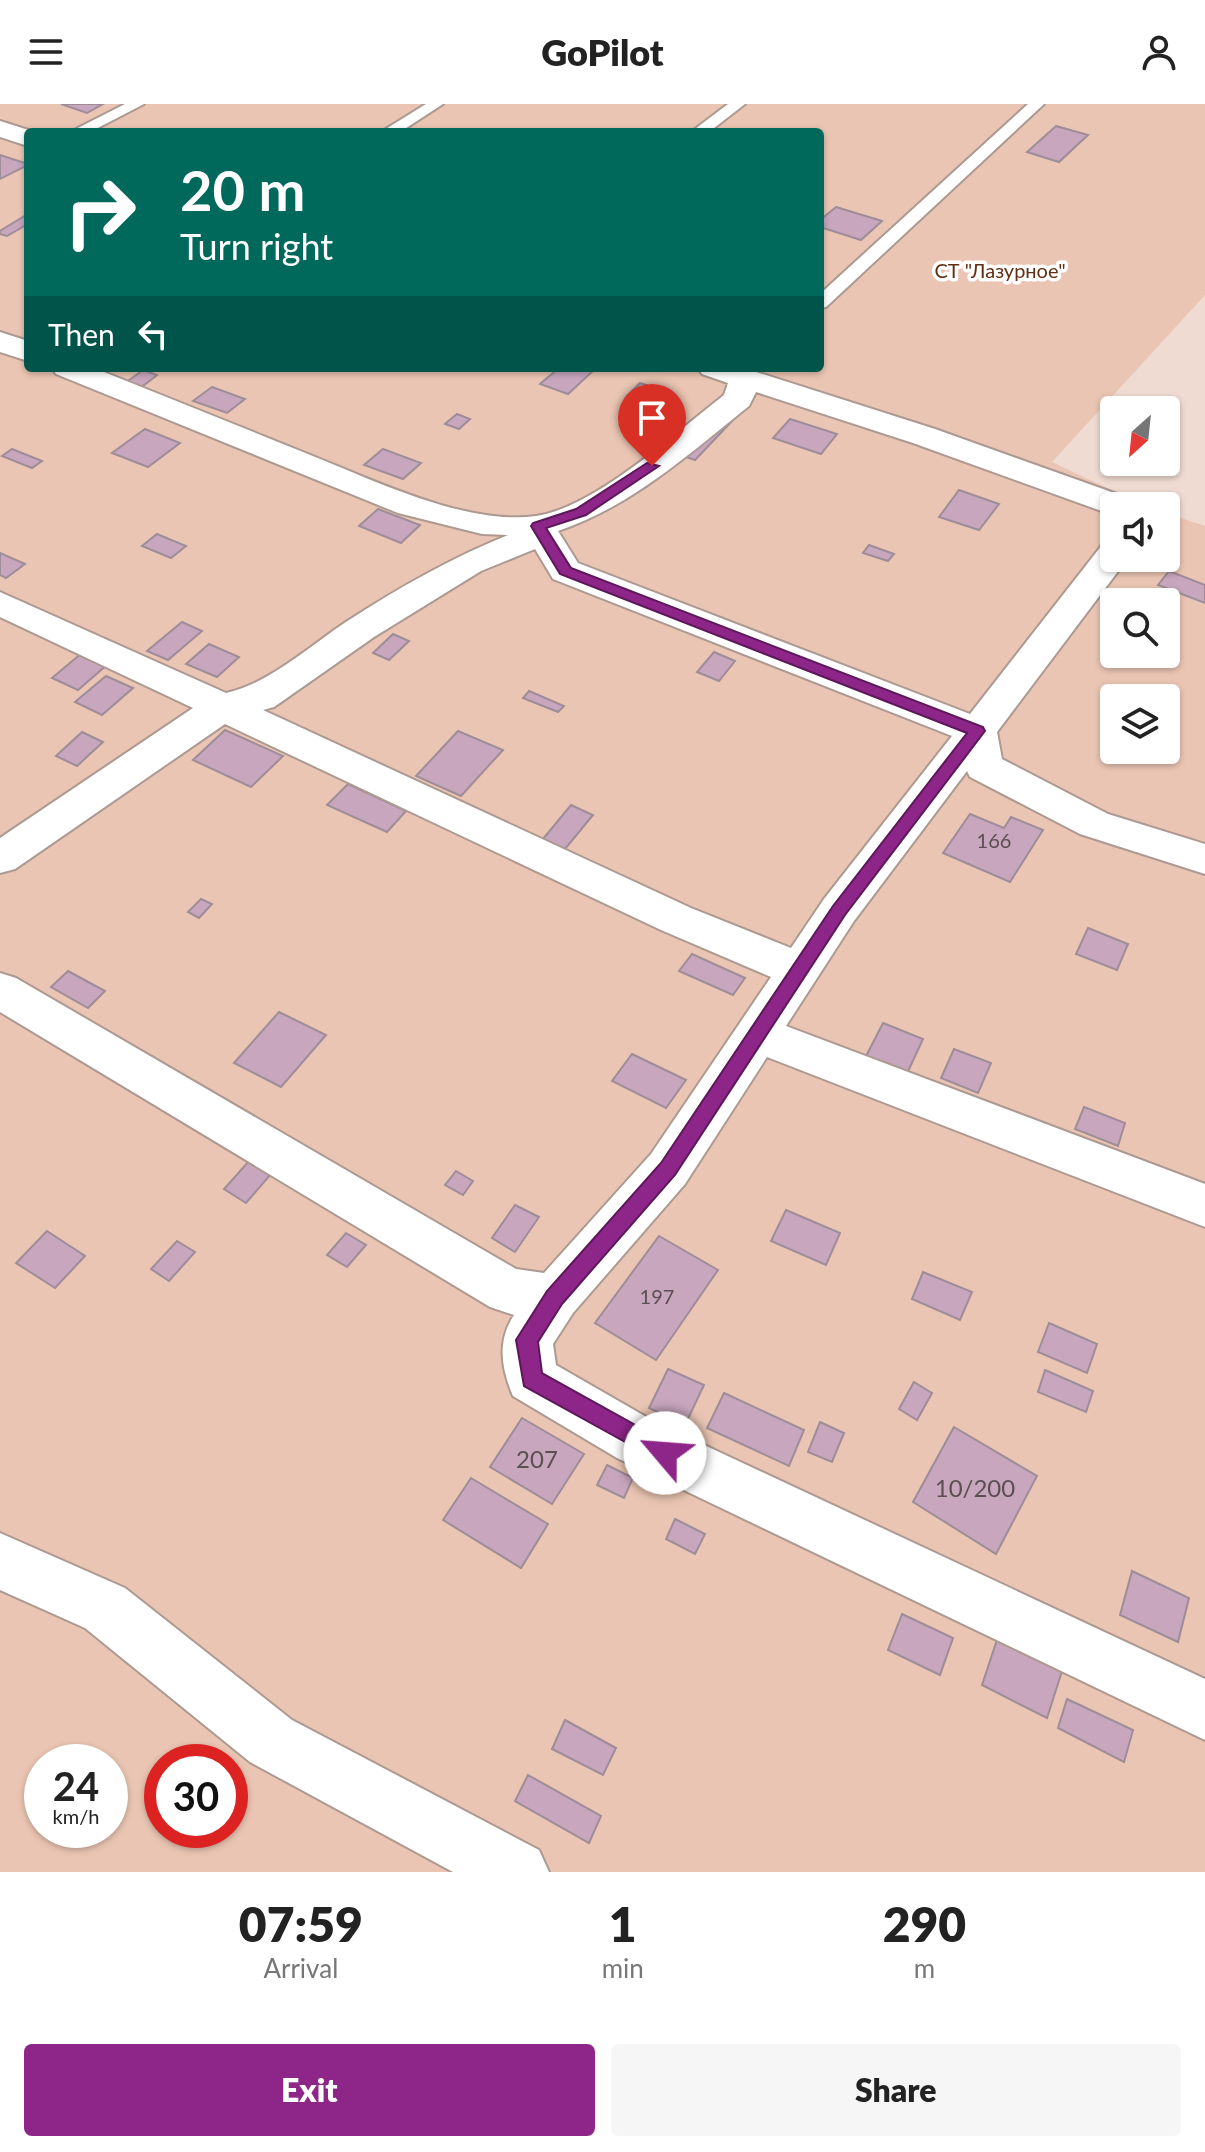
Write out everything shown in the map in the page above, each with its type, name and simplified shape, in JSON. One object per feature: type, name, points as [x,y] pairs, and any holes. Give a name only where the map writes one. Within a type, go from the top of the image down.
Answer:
[{"type":"street","points":[[0,129],[24,137]]},
{"type":"street","points":[[0,341],[24,350]]},
{"type":"street","points":[[77,372],[410,506],[482,524],[540,530]]},
{"type":"street","points":[[0,858],[222,707],[261,698],[361,629],[469,563],[581,512],[631,483],[738,399],[750,374],[1100,499]]},
{"type":"street","points":[[540,530],[565,571],[977,731]]},
{"type":"street","points":[[1100,571],[839,910],[668,1169],[555,1297],[527,1340],[532,1379],[636,1440],[1205,1710]]},
{"type":"street","points":[[0,603],[676,919],[800,970]]},
{"type":"street","points":[[977,731],[984,767],[1094,824],[1205,859]]},
{"type":"street","points":[[0,990],[508,1291],[555,1297]]},
{"type":"street","points":[[757,1034],[1205,1206]]},
{"type":"street","points":[[0,1561],[105,1608],[271,1741],[517,1872]]},
{"type":"lane","points":[[86,128],[137,104]]},
{"type":"lane","points":[[396,128],[436,104]]},
{"type":"lane","points":[[705,128],[738,104]]},
{"type":"lane","points":[[824,299],[1037,104]]},
{"type":"green space","name":"СТ \"Лазурное\"","points":[[0,104],[1205,104],[1205,295],[1112,396],[1100,396],[1100,410],[1052,462],[1115,492],[1100,492],[1100,572],[1180,572],[1180,518],[1205,526],[1205,1872],[0,1872]]},
{"type":"building","points":[[61,104],[103,104],[87,113]]},
{"type":"building","points":[[1056,126],[1088,135],[1059,162],[1027,152]]},
{"type":"building","points":[[0,155],[24,163],[24,167],[0,179]]},
{"type":"building","points":[[836,207],[882,221],[861,240],[824,228],[824,217]]},
{"type":"building","points":[[24,216],[24,226],[7,236],[0,234],[0,231]]},
{"type":"building","points":[[140,372],[157,375],[139,389],[125,383]]},
{"type":"building","points":[[554,372],[592,372],[568,394],[540,384]]},
{"type":"building","points":[[640,383],[671,393],[657,407],[626,397]]},
{"type":"building","points":[[212,387],[245,399],[227,413],[193,401]]},
{"type":"building","points":[[457,414],[470,419],[459,429],[445,424]]},
{"type":"building","points":[[727,414],[736,417],[695,460],[686,457]]},
{"type":"building","points":[[790,419],[837,434],[821,454],[773,438]]},
{"type":"building","points":[[145,429],[180,443],[148,467],[112,453]]},
{"type":"building","points":[[12,449],[42,461],[32,468],[2,456]]},
{"type":"building","points":[[383,449],[421,463],[403,479],[364,465]]},
{"type":"building","points":[[959,490],[999,504],[979,530],[939,517]]},
{"type":"building","points":[[378,509],[420,525],[401,543],[359,526]]},
{"type":"building","points":[[157,534],[186,546],[171,558],[142,546]]},
{"type":"building","points":[[869,545],[894,554],[888,561],[863,553]]},
{"type":"building","points":[[0,553],[25,564],[6,578],[0,575]]},
{"type":"building","points":[[1172,572],[1205,585],[1205,603],[1180,593],[1180,588],[1158,585]]},
{"type":"building","points":[[182,622],[202,631],[168,660],[147,651]]},
{"type":"building","points":[[393,634],[409,641],[389,660],[373,653]]},
{"type":"building","points":[[209,644],[239,657],[217,677],[186,664]]},
{"type":"building","points":[[714,652],[735,661],[719,681],[697,672]]},
{"type":"building","points":[[82,653],[108,664],[78,690],[52,678]]},
{"type":"building","points":[[106,676],[133,688],[102,715],[75,702]]},
{"type":"building","points":[[529,691],[564,706],[558,712],[523,698]]},
{"type":"building","points":[[225,730],[283,756],[251,787],[193,760]]},
{"type":"building","points":[[458,731],[503,750],[461,796],[416,776]]},
{"type":"building","points":[[82,732],[103,742],[77,766],[56,756]]},
{"type":"building","points":[[348,784],[406,811],[387,832],[327,805]]},
{"type":"building","points":[[571,805],[593,815],[565,849],[543,839]]},
{"type":"building","points":[[970,814],[1004,828],[1011,817],[1043,830],[1010,882],[943,853]]},
{"type":"building","points":[[201,899],[212,904],[199,918],[188,912]]},
{"type":"building","points":[[1088,928],[1128,944],[1117,970],[1076,954]]},
{"type":"building","points":[[692,954],[745,978],[733,995],[679,971]]},
{"type":"building","points":[[68,971],[105,991],[88,1008],[51,987]]},
{"type":"building","points":[[279,1012],[326,1035],[281,1087],[234,1063]]},
{"type":"building","points":[[883,1023],[923,1039],[905,1078],[863,1062]]},
{"type":"building","points":[[954,1049],[991,1063],[978,1093],[941,1078]]},
{"type":"building","points":[[632,1054],[686,1080],[666,1108],[612,1081]]},
{"type":"building","points":[[1084,1107],[1125,1123],[1118,1146],[1075,1129]]},
{"type":"building","points":[[249,1161],[271,1174],[246,1203],[224,1189]]},
{"type":"building","points":[[456,1171],[473,1181],[463,1195],[445,1185]]},
{"type":"building","points":[[515,1205],[539,1217],[515,1252],[492,1238]]},
{"type":"building","points":[[786,1210],[840,1233],[826,1265],[771,1241]]},
{"type":"building","points":[[47,1231],[85,1256],[55,1288],[16,1263]]},
{"type":"building","points":[[346,1233],[366,1245],[347,1267],[327,1255]]},
{"type":"building","points":[[659,1236],[718,1270],[656,1360],[595,1323]]},
{"type":"building","points":[[177,1241],[195,1252],[169,1281],[151,1269]]},
{"type":"building","points":[[923,1272],[972,1292],[960,1320],[912,1299]]},
{"type":"building","points":[[1049,1323],[1097,1344],[1087,1373],[1038,1352]]},
{"type":"building","points":[[668,1369],[704,1385],[685,1425],[649,1408]]},
{"type":"building","points":[[1045,1370],[1093,1391],[1086,1412],[1038,1392]]},
{"type":"building","points":[[914,1382],[932,1393],[917,1420],[899,1409]]},
{"type":"building","points":[[724,1393],[804,1430],[789,1466],[707,1428]]},
{"type":"building","points":[[522,1418],[584,1454],[552,1504],[490,1467]]},
{"type":"building","points":[[820,1422],[844,1433],[832,1462],[808,1452]]},
{"type":"building","points":[[954,1427],[1037,1476],[996,1554],[913,1502]]},
{"type":"building","points":[[607,1465],[633,1478],[624,1498],[597,1485]]},
{"type":"building","points":[[471,1478],[548,1524],[521,1568],[443,1520]]},
{"type":"building","points":[[675,1519],[705,1534],[695,1554],[666,1539]]},
{"type":"building","points":[[1132,1571],[1189,1598],[1178,1642],[1120,1615]]},
{"type":"building","points":[[902,1614],[953,1638],[940,1675],[888,1650]]},
{"type":"building","points":[[997,1640],[1062,1671],[1047,1718],[982,1685]]},
{"type":"building","points":[[1067,1699],[1133,1730],[1124,1762],[1058,1728]]},
{"type":"building","points":[[565,1720],[616,1748],[603,1775],[552,1749]]},
{"type":"building","points":[[528,1775],[601,1816],[589,1843],[515,1801]]},
{"type":"route","points":[[652,466],[631,483],[581,512],[538,526],[565,571],[977,731],[839,910],[668,1169],[555,1297],[527,1340],[532,1379],[636,1440],[665,1453]]}]
